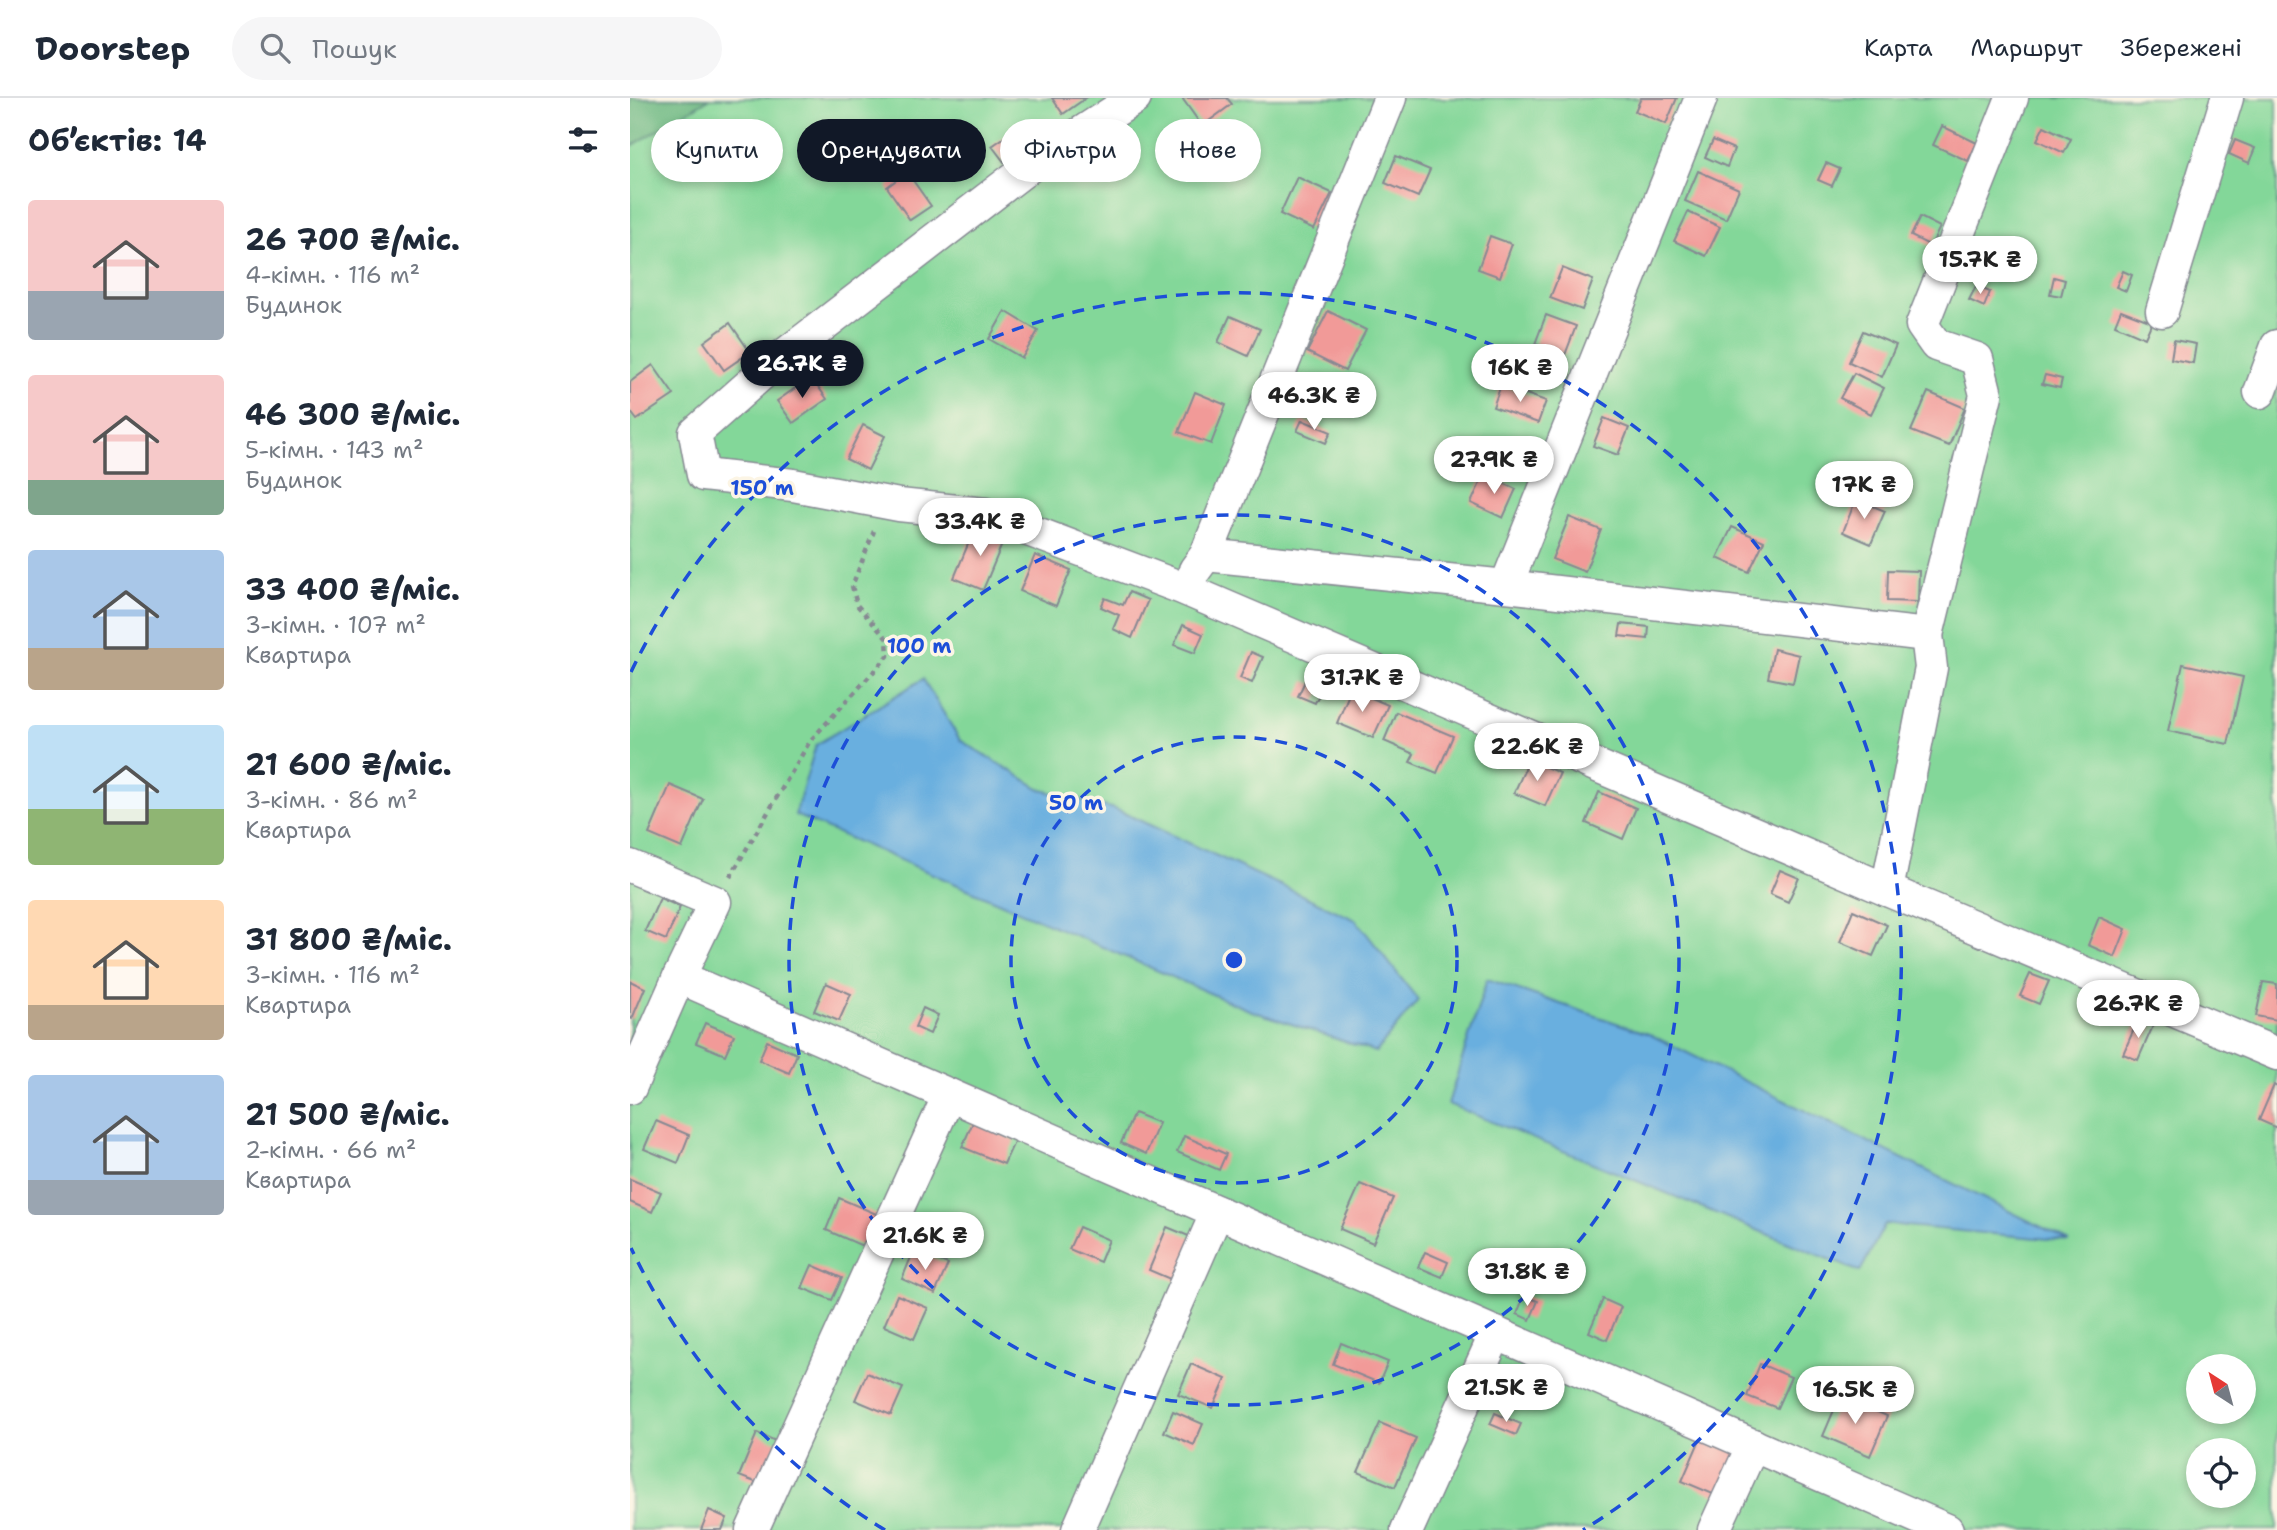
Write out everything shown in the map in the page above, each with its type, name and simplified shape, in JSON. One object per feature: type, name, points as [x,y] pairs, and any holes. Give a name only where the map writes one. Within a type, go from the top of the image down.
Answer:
[{"type":"lane","points":[[1135,98],[1030,166],[774,363],[695,433],[703,475],[793,485],[899,505],[986,514],[1182,588],[1886,890],[2277,1054]]},
{"type":"lane","points":[[1182,588],[1206,555],[1390,98]]},
{"type":"lane","points":[[1506,586],[1701,98]]},
{"type":"lane","points":[[1886,890],[1931,668],[1927,635],[1986,395],[1977,359],[1937,345],[1922,325],[2012,98]]},
{"type":"lane","points":[[2162,311],[2227,98]]},
{"type":"lane","points":[[2260,392],[2277,346]]},
{"type":"lane","points":[[1206,555],[1506,586],[1927,635]]},
{"type":"lane","points":[[630,866],[715,902],[630,1088]]},
{"type":"lane","points":[[679,977],[1947,1530]]},
{"type":"lane","points":[[752,1530],[949,1095]]},
{"type":"lane","points":[[1078,1530],[1216,1212]]},
{"type":"lane","points":[[1407,1530],[1496,1334]]},
{"type":"lane","points":[[1714,1530],[1753,1445]]},
{"type":"path","points":[[715,902],[810,741],[888,656],[887,639],[857,605],[852,586],[876,527],[899,505]]},
{"type":"green space","points":[[630,98],[710,98],[676,119],[651,119],[651,134],[630,147]]},
{"type":"green space","points":[[710,98],[2277,98],[2277,1530],[630,1530],[630,147],[651,134],[651,182],[783,182],[783,119],[676,119]]},
{"type":"water","points":[[923,679],[960,740],[1042,790],[1115,809],[1356,920],[1418,1000],[1376,1052],[1249,1010],[795,815],[816,745]]},
{"type":"water","points":[[1487,979],[1649,1034],[2070,1241],[1885,1224],[1860,1272],[1448,1104]]},
{"type":"building","points":[[1052,98],[1086,98],[1063,114]]},
{"type":"building","points":[[1182,98],[1227,98],[1232,104],[1212,119],[1197,119]]},
{"type":"building","points":[[1641,98],[1677,98],[1666,124],[1635,111]]},
{"type":"building","points":[[1942,126],[1977,143],[1968,161],[1933,145]]},
{"type":"building","points":[[2044,126],[2071,139],[2064,153],[2037,140]]},
{"type":"building","points":[[1000,140],[1000,157],[992,146]]},
{"type":"building","points":[[1713,140],[1734,149],[1727,167],[1705,157]]},
{"type":"building","points":[[2235,140],[2255,148],[2249,163],[2229,154]]},
{"type":"building","points":[[1396,156],[1430,170],[1418,197],[1385,183]]},
{"type":"building","points":[[1826,163],[1840,169],[1832,186],[1818,180]]},
{"type":"building","points":[[1698,171],[1739,189],[1726,219],[1685,201]]},
{"type":"building","points":[[1297,177],[1332,193],[1314,230],[1280,214]]},
{"type":"building","points":[[894,182],[914,182],[931,206],[910,220],[887,187]]},
{"type":"building","points":[[1688,212],[1720,227],[1706,256],[1674,241]]},
{"type":"building","points":[[1920,217],[1940,227],[1931,246],[1911,236]]},
{"type":"building","points":[[1490,236],[1512,244],[1500,277],[1478,269]]},
{"type":"building","points":[[1562,268],[1593,280],[1582,310],[1550,298]]},
{"type":"building","points":[[2123,271],[2132,275],[2126,291],[2116,287]]},
{"type":"building","points":[[2054,277],[2065,280],[2061,296],[2050,294]]},
{"type":"building","points":[[1976,286],[1990,292],[1984,307],[1969,300]]},
{"type":"building","points":[[2121,310],[2152,322],[2145,338],[2115,325]]},
{"type":"building","points":[[1005,311],[1038,331],[1022,358],[989,339]]},
{"type":"building","points":[[1328,311],[1366,330],[1345,371],[1307,352]]},
{"type":"building","points":[[1546,315],[1576,326],[1565,355],[1535,344]]},
{"type":"building","points":[[1230,316],[1260,329],[1248,356],[1218,342]]},
{"type":"building","points":[[730,323],[750,352],[724,370],[704,342]]},
{"type":"building","points":[[1863,331],[1896,345],[1882,377],[1849,362]]},
{"type":"building","points":[[2174,340],[2196,344],[2193,363],[2171,359]]},
{"type":"building","points":[[653,365],[674,395],[637,420],[630,411],[630,382]]},
{"type":"building","points":[[1854,373],[1884,388],[1871,414],[1840,398]]},
{"type":"building","points":[[2045,375],[2062,379],[2060,388],[2042,384]]},
{"type":"building","points":[[811,377],[827,399],[793,423],[777,401]]},
{"type":"building","points":[[1501,385],[1546,401],[1538,423],[1493,407]]},
{"type":"building","points":[[1195,392],[1226,405],[1211,444],[1179,432]]},
{"type":"building","points":[[1928,392],[1965,408],[1949,446],[1911,431]]},
{"type":"building","points":[[1604,418],[1629,428],[1618,455],[1593,446]]},
{"type":"building","points":[[1302,420],[1331,432],[1326,443],[1297,431]]},
{"type":"building","points":[[863,425],[885,436],[868,470],[846,459]]},
{"type":"building","points":[[1484,474],[1516,489],[1503,518],[1471,503]]},
{"type":"building","points":[[1856,499],[1885,511],[1871,544],[1843,532]]},
{"type":"building","points":[[1569,517],[1601,530],[1585,572],[1552,559]]},
{"type":"building","points":[[976,525],[1005,537],[983,590],[954,578]]},
{"type":"building","points":[[1732,527],[1764,541],[1749,572],[1717,558]]},
{"type":"building","points":[[1035,555],[1071,570],[1056,606],[1020,591]]},
{"type":"building","points":[[1888,570],[1919,571],[1918,602],[1887,601]]},
{"type":"building","points":[[1129,592],[1148,600],[1132,638],[1113,629],[1119,615],[1101,607],[1105,598],[1123,605]]},
{"type":"building","points":[[1621,624],[1649,627],[1648,639],[1619,636]]},
{"type":"building","points":[[1183,625],[1203,634],[1195,653],[1174,645]]},
{"type":"building","points":[[1774,649],[1799,655],[1793,683],[1768,678]]},
{"type":"building","points":[[1251,652],[1263,657],[1252,683],[1240,678]]},
{"type":"building","points":[[2183,664],[2243,677],[2228,744],[2168,731]]},
{"type":"building","points":[[1305,681],[1322,688],[1315,703],[1298,696]]},
{"type":"building","points":[[1351,689],[1388,705],[1373,738],[1337,723]]},
{"type":"building","points":[[1396,712],[1453,736],[1437,773],[1410,762],[1414,754],[1384,741]]},
{"type":"building","points":[[1529,760],[1560,773],[1545,806],[1514,793]]},
{"type":"building","points":[[670,785],[703,799],[682,848],[649,834]]},
{"type":"building","points":[[1599,792],[1636,808],[1623,839],[1586,823]]},
{"type":"building","points":[[1780,870],[1799,878],[1788,902],[1770,894]]},
{"type":"building","points":[[660,898],[680,907],[666,940],[645,931]]},
{"type":"building","points":[[1853,910],[1887,925],[1873,956],[1840,942]]},
{"type":"building","points":[[2099,917],[2126,929],[2115,957],[2088,945]]},
{"type":"building","points":[[2030,974],[2049,981],[2039,1004],[2020,996]]},
{"type":"building","points":[[630,981],[645,988],[632,1019],[630,1018]]},
{"type":"building","points":[[2263,982],[2277,984],[2277,1020],[2256,1016]]},
{"type":"building","points":[[826,983],[851,994],[839,1021],[814,1011]]},
{"type":"building","points":[[923,1008],[938,1015],[930,1034],[915,1027]]},
{"type":"building","points":[[2138,1020],[2153,1026],[2138,1060],[2123,1054]]},
{"type":"building","points":[[705,1023],[734,1035],[725,1055],[696,1043]]},
{"type":"building","points":[[767,1041],[797,1054],[789,1073],[759,1060]]},
{"type":"building","points":[[2274,1085],[2277,1087],[2277,1128],[2259,1120]]},
{"type":"building","points":[[1134,1113],[1159,1123],[1146,1154],[1121,1143]]},
{"type":"building","points":[[656,1121],[689,1135],[678,1163],[644,1149]]},
{"type":"building","points":[[973,1122],[1015,1140],[1004,1164],[962,1147]]},
{"type":"building","points":[[1184,1136],[1226,1154],[1219,1170],[1177,1152]]},
{"type":"building","points":[[630,1179],[661,1192],[652,1212],[630,1202]]},
{"type":"building","points":[[1360,1184],[1393,1198],[1373,1243],[1340,1229]]},
{"type":"building","points":[[839,1198],[881,1216],[867,1248],[826,1230]]},
{"type":"building","points":[[1079,1227],[1109,1240],[1100,1262],[1069,1249]]},
{"type":"building","points":[[1167,1227],[1196,1239],[1177,1282],[1149,1270]]},
{"type":"building","points":[[914,1250],[948,1264],[935,1294],[902,1279]]},
{"type":"building","points":[[1425,1252],[1448,1262],[1442,1277],[1418,1267]]},
{"type":"building","points":[[812,1265],[842,1278],[832,1300],[802,1288]]},
{"type":"building","points":[[897,1295],[928,1308],[914,1339],[884,1326]]},
{"type":"building","points":[[1524,1296],[1538,1301],[1530,1320],[1517,1314]]},
{"type":"building","points":[[1603,1299],[1621,1307],[1607,1340],[1589,1332]]},
{"type":"building","points":[[1341,1343],[1388,1362],[1379,1383],[1333,1364]]},
{"type":"building","points":[[1191,1364],[1226,1379],[1213,1408],[1178,1394]]},
{"type":"building","points":[[1760,1364],[1791,1377],[1777,1408],[1747,1396]]},
{"type":"building","points":[[867,1373],[903,1388],[891,1415],[855,1400]]},
{"type":"building","points":[[1840,1396],[1887,1416],[1870,1456],[1823,1436]]},
{"type":"building","points":[[1173,1411],[1203,1424],[1194,1445],[1164,1432]]},
{"type":"building","points":[[1495,1413],[1521,1424],[1516,1435],[1490,1424]]},
{"type":"building","points":[[1380,1423],[1416,1438],[1395,1487],[1358,1472]]},
{"type":"building","points":[[757,1433],[778,1442],[760,1484],[739,1476]]},
{"type":"building","points":[[1701,1437],[1738,1453],[1720,1497],[1682,1481]]},
{"type":"building","points":[[709,1510],[727,1518],[722,1530],[701,1530]]}]
